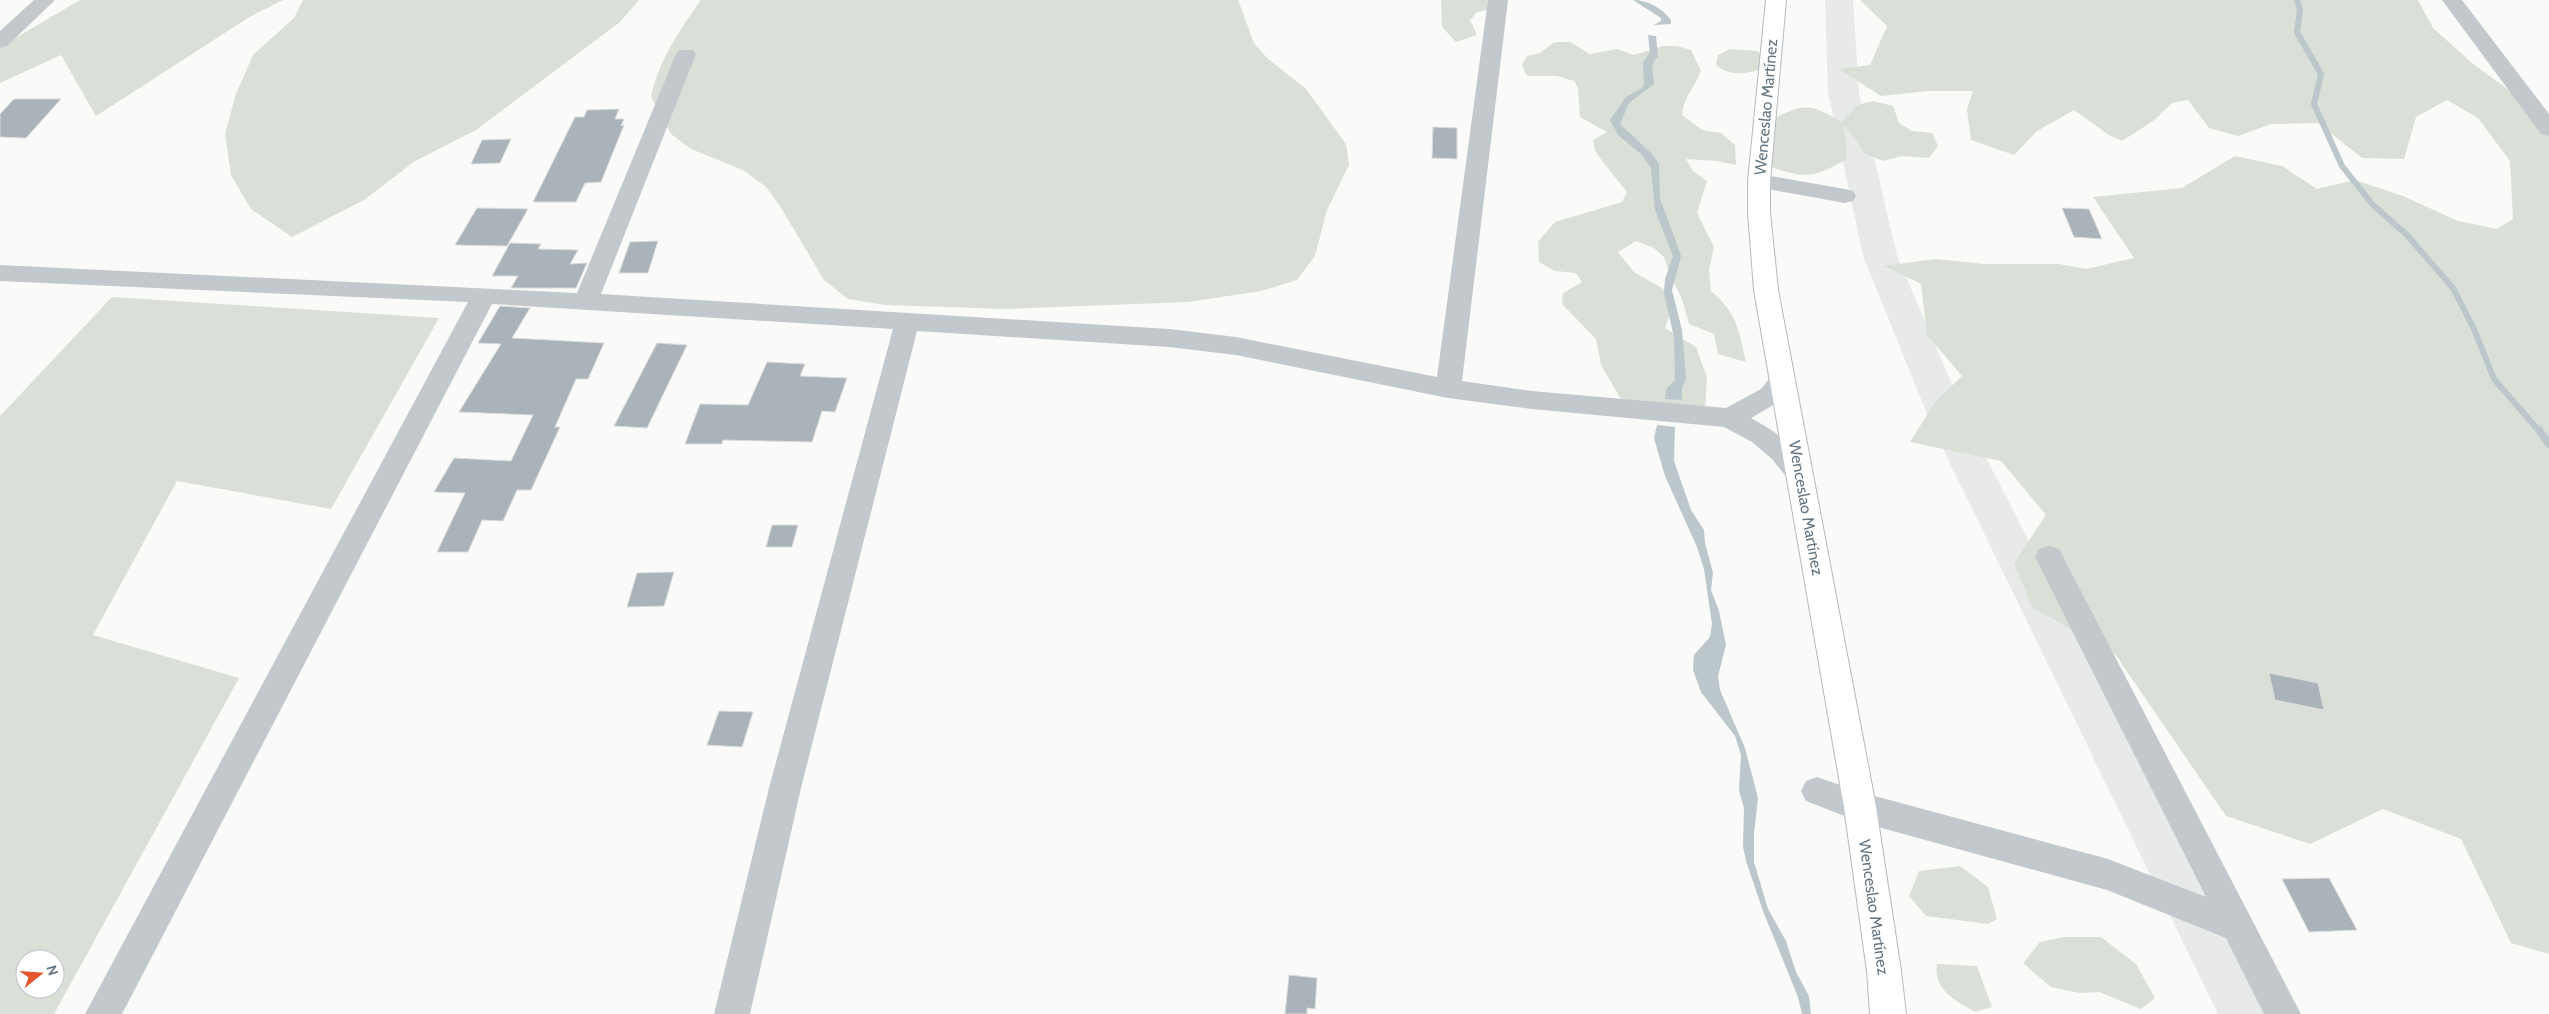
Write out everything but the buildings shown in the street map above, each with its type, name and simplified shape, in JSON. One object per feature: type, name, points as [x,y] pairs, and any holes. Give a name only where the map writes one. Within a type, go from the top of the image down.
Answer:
[{"type":"main road","name":"Wenceslao Martínez","points":[[1776,0],[1759,181],[1759,212],[1766,290],[1860,807],[1884,971],[1888,1014]]},
{"type":"street","points":[[0,42],[45,0]]},
{"type":"street","points":[[1448,389],[1498,0]]},
{"type":"street","points":[[2452,0],[2549,129]]},
{"type":"street","points":[[586,301],[686,54]]},
{"type":"street","points":[[1759,181],[1845,196]]},
{"type":"street","points":[[0,273],[484,295],[1169,338],[1236,346],[1448,389],[1532,400],[1729,418],[1762,435],[1782,452],[1799,473]]},
{"type":"street","points":[[103,1014],[484,295]]},
{"type":"street","points":[[732,1014],[786,788],[907,321]]},
{"type":"street","points":[[1729,418],[1770,396],[1783,379]]},
{"type":"street","points":[[2049,557],[2283,1014]]},
{"type":"street","points":[[1818,791],[1860,807],[2108,875],[2237,926]]},
{"type":"shaded area","points":[[80,0],[283,0],[251,16],[96,116],[61,55],[0,83],[0,47]]},
{"type":"shaded area","points":[[303,0],[639,0],[620,22],[476,130],[415,161],[364,200],[292,237],[251,209],[231,175],[225,134],[236,94],[253,55],[294,18]]},
{"type":"shaded area","points":[[701,0],[1238,0],[1254,43],[1267,58],[1306,89],[1346,144],[1349,165],[1327,210],[1315,256],[1297,280],[1261,291],[1188,302],[1006,309],[885,305],[848,299],[824,280],[780,206],[766,187],[743,170],[691,149],[671,134],[651,97],[665,58]]},
{"type":"shaded area","points":[[1441,0],[1498,0],[1501,7],[1477,12],[1470,20],[1477,35],[1456,42],[1442,27]]},
{"type":"shaded area","points":[[1633,0],[1644,1],[1659,8],[1671,20],[1671,24],[1654,25],[1661,21],[1661,18]]},
{"type":"shaded area","points":[[1825,0],[1853,0],[1859,93],[1897,256],[1969,424],[2269,1014],[2218,1014],[1932,426],[1863,256],[1828,92]]},
{"type":"shaded area","points":[[1860,0],[2418,0],[2433,28],[2472,63],[2549,120],[2549,954],[2511,943],[2461,839],[2383,809],[2310,844],[2226,816],[2115,654],[2032,607],[2014,563],[2046,515],[2001,461],[1910,442],[1935,402],[1962,376],[1927,335],[1921,284],[1884,266],[1935,259],[1985,264],[2059,264],[2086,269],[2134,258],[2093,197],[2182,188],[2235,156],[2282,166],[2317,189],[2355,180],[2403,196],[2458,221],[2497,229],[2513,219],[2510,161],[2478,118],[2447,100],[2416,117],[2404,159],[2362,158],[2318,123],[2271,124],[2238,136],[2209,128],[2188,100],[2172,103],[2153,121],[2122,141],[2109,135],[2074,110],[2037,131],[2014,155],[1971,140],[1967,109],[1973,91],[1928,91],[1881,96],[1839,69],[1870,65],[1887,26]]},
{"type":"shaded area","points":[[1648,35],[1656,36],[1658,57],[1652,66],[1654,84],[1629,103],[1620,124],[1653,155],[1659,164],[1660,198],[1681,256],[1672,290],[1682,330],[1686,378],[1682,388],[1682,400],[1665,399],[1666,389],[1675,380],[1674,337],[1664,293],[1665,279],[1673,256],[1655,210],[1651,168],[1642,155],[1618,135],[1610,120],[1626,97],[1642,88],[1644,84],[1643,62],[1650,53]]},
{"type":"shaded area","points":[[1570,42],[1590,54],[1617,49],[1634,55],[1663,46],[1677,46],[1691,50],[1701,71],[1687,98],[1682,115],[1702,130],[1721,133],[1735,145],[1736,165],[1717,161],[1686,159],[1693,171],[1707,181],[1697,213],[1714,247],[1709,270],[1711,291],[1720,299],[1736,323],[1746,362],[1718,354],[1714,334],[1689,324],[1682,299],[1670,275],[1664,257],[1654,248],[1636,241],[1618,252],[1634,272],[1665,290],[1672,309],[1665,328],[1696,347],[1707,377],[1705,411],[1636,417],[1619,396],[1601,365],[1596,339],[1562,304],[1563,293],[1582,282],[1576,273],[1555,271],[1539,262],[1538,242],[1555,222],[1622,202],[1627,192],[1595,150],[1593,140],[1607,132],[1580,117],[1578,88],[1574,81],[1557,76],[1527,76],[1522,65],[1527,56],[1540,53],[1553,43]]},
{"type":"shaded area","points":[[1730,49],[1757,51],[1762,55],[1759,70],[1736,73],[1721,69],[1716,65],[1718,55]]},
{"type":"shaded area","points":[[1873,101],[1893,106],[1899,123],[1912,131],[1932,133],[1938,146],[1929,158],[1902,156],[1883,161],[1864,153],[1842,124],[1846,140],[1847,159],[1835,166],[1816,173],[1799,175],[1766,165],[1766,123],[1787,112],[1804,108],[1820,110],[1841,122],[1858,105]]},
{"type":"shaded area","points":[[112,297],[439,318],[331,509],[177,481],[93,635],[239,678],[65,994],[65,949],[15,949],[15,999],[62,999],[54,1014],[0,1014],[0,416]]},
{"type":"shaded area","points":[[1657,425],[1675,427],[1674,461],[1691,510],[1704,530],[1705,543],[1713,573],[1711,590],[1719,611],[1726,645],[1718,676],[1720,690],[1745,748],[1758,798],[1754,833],[1754,862],[1768,909],[1786,941],[1796,972],[1809,996],[1811,1014],[1802,1014],[1798,997],[1763,911],[1746,861],[1743,847],[1744,808],[1739,791],[1741,755],[1735,736],[1701,692],[1693,670],[1694,655],[1710,637],[1712,624],[1704,569],[1697,547],[1665,476],[1654,438]]},
{"type":"shaded area","points":[[1960,866],[1988,887],[1997,919],[1988,924],[1926,916],[1909,896],[1919,871]]},
{"type":"shaded area","points":[[2064,937],[2101,937],[2136,964],[2155,998],[2141,1009],[2099,992],[2080,993],[2051,987],[2023,963],[2040,942]]},
{"type":"shaded area","points":[[1937,964],[1977,966],[1992,1007],[1975,1012],[1954,999],[1939,981]]},
{"type":"waterway","points":[[2297,0],[2300,9],[2297,32],[2321,74],[2314,104],[2342,166],[2373,205],[2407,235],[2453,288],[2474,329],[2494,379],[2540,432]]},
{"type":"waterway","points":[[2539,430],[2549,444]]}]
